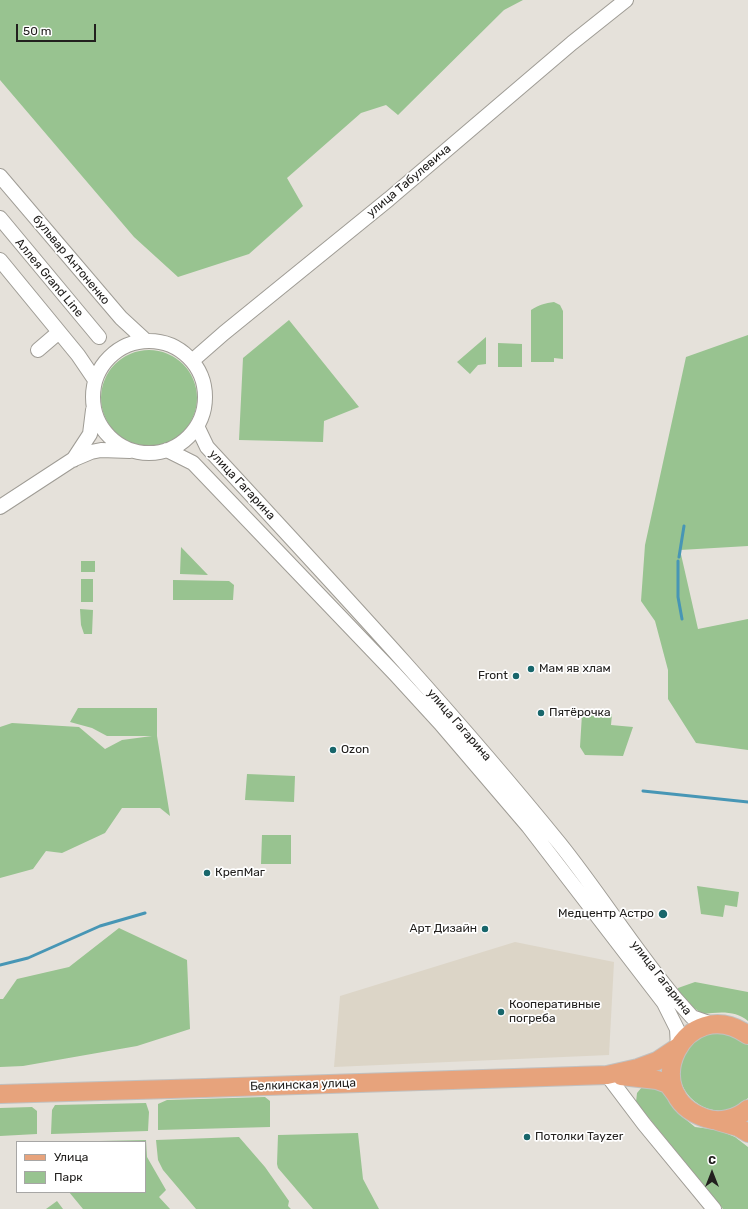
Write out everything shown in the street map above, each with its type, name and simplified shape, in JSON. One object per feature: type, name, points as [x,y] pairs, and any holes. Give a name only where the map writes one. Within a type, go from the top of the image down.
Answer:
[{"type":"main road","points":[[677,1096],[672,1084],[672,1059],[678,1047],[685,1038],[694,1031],[704,1027],[716,1025],[728,1026],[740,1030],[748,1035]]},
{"type":"main road","name":"Белкинская улица","points":[[607,1075],[638,1068],[656,1061],[678,1047]]},
{"type":"main road","name":"Белкинская улица","points":[[0,1094],[607,1075],[657,1080],[668,1084],[685,1107],[697,1115],[710,1120]]},
{"type":"main road","points":[[710,1120],[727,1120],[742,1114],[748,1109]]},
{"type":"main road","points":[[710,1120],[738,1127],[748,1133]]},
{"type":"street","name":"улица Табулевича","points":[[192,361],[224,333],[389,199],[572,43],[626,0]]},
{"type":"street","name":"бульвар Антоненко","points":[[0,176],[121,318],[146,341]]},
{"type":"street","name":"Аллея Grand Line","points":[[0,218],[99,337]]},
{"type":"street","points":[[0,260],[78,355],[95,380]]},
{"type":"street","points":[[38,350],[59,332]]},
{"type":"street","points":[[0,507],[72,460],[91,452],[101,450],[150,453],[167,450],[184,441],[197,426],[205,400],[204,386],[200,373],[192,361],[179,350],[164,343],[146,341],[130,344],[115,352],[103,364],[95,380],[90,434],[72,460]]},
{"type":"street","points":[[93,406],[96,418],[102,429],[121,446],[133,451]]},
{"type":"street","name":"улица Гагарина","points":[[197,426],[207,447],[377,631],[555,838],[675,998],[692,1017],[716,1025]]},
{"type":"street","name":"улица Гагарина","points":[[167,450],[193,463],[396,674],[528,826],[664,1003],[677,1028],[678,1047]]},
{"type":"street","points":[[607,1075],[644,1124],[714,1209]]},
{"type":"shaded area","points":[[515,942],[614,962],[609,1055],[334,1067],[340,996]]},
{"type":"green space","points":[[0,0],[523,0],[504,10],[398,115],[386,105],[361,113],[287,178],[303,206],[249,254],[178,277],[134,237],[0,80]]},
{"type":"green space","points":[[554,302],[560,305],[563,311],[563,359],[554,358],[554,362],[531,362],[531,310],[542,304]]},
{"type":"green space","points":[[289,320],[359,407],[324,421],[323,442],[239,440],[243,358]]},
{"type":"green space","points":[[748,335],[748,546],[680,550],[698,629],[748,619],[748,750],[696,743],[668,699],[668,670],[655,621],[641,601],[645,545],[686,357]]},
{"type":"green space","points":[[486,337],[486,364],[478,365],[470,374],[457,362]]},
{"type":"green space","points":[[498,343],[522,344],[522,367],[498,367]]},
{"type":"green space","points":[[149,350],[168,353],[183,364],[194,379],[197,398],[194,417],[183,432],[168,443],[149,446],[130,443],[115,432],[104,417],[101,398],[104,379],[115,364],[130,353]]},
{"type":"green space","points":[[181,547],[208,575],[180,574]]},
{"type":"green space","points":[[81,561],[95,561],[95,572],[81,572]]},
{"type":"green space","points":[[81,579],[93,579],[93,602],[81,602]]},
{"type":"green space","points":[[173,580],[229,581],[234,585],[233,600],[173,600]]},
{"type":"green space","points":[[80,609],[93,610],[92,634],[84,634],[81,625]]},
{"type":"green space","points":[[78,708],[157,708],[157,736],[170,816],[160,808],[122,808],[105,833],[62,853],[46,851],[33,869],[0,878],[0,727],[12,723],[79,727],[105,749],[122,740],[152,736],[107,736],[92,728],[70,722]]},
{"type":"green space","points":[[582,714],[612,714],[611,725],[633,727],[623,756],[585,755],[580,747]]},
{"type":"green space","points":[[247,774],[295,776],[294,802],[245,800]]},
{"type":"green space","points":[[262,835],[291,835],[291,864],[261,864]]},
{"type":"green space","points":[[697,886],[739,892],[737,907],[725,905],[723,917],[701,914]]},
{"type":"green space","points":[[119,928],[187,960],[190,1029],[137,1046],[23,1066],[0,1067],[0,999],[3,999],[17,979],[69,967]]},
{"type":"green space","points":[[695,982],[748,992],[748,1021],[743,1017],[732,1013],[721,1012],[703,1014],[694,1008],[678,991],[678,988]]},
{"type":"green space","points":[[720,1032],[742,1040],[748,1045],[748,1098],[735,1108],[721,1111],[707,1108],[695,1102],[686,1091],[680,1079],[681,1065],[690,1046],[702,1036]]},
{"type":"green space","points":[[642,1087],[661,1088],[679,1114],[695,1127],[718,1130],[735,1137],[748,1147],[748,1209],[723,1209],[636,1102],[637,1093]]},
{"type":"green space","points":[[265,1097],[270,1101],[270,1127],[158,1130],[158,1104],[167,1100]]},
{"type":"green space","points":[[146,1103],[149,1112],[148,1131],[51,1134],[52,1110],[55,1105]]},
{"type":"green space","points":[[32,1107],[37,1111],[37,1134],[0,1136],[0,1108]]},
{"type":"green space","points":[[358,1133],[363,1179],[379,1209],[313,1209],[278,1168],[278,1135]]},
{"type":"green space","points":[[239,1137],[265,1167],[289,1201],[288,1206],[291,1209],[196,1209],[163,1170],[158,1160],[156,1140]]},
{"type":"green space","points":[[146,1140],[147,1157],[166,1190],[159,1197],[170,1209],[83,1209],[70,1193],[146,1193],[146,1141],[99,1141]]},
{"type":"green space","points":[[57,1201],[63,1209],[46,1209]]},
{"type":"waterway","points":[[679,557],[684,526]]},
{"type":"waterway","points":[[678,561],[678,597],[682,619]]},
{"type":"waterway","points":[[643,791],[748,802]]},
{"type":"waterway","points":[[0,965],[28,958],[100,926],[145,913]]},
{"type":"place","name":"Мам яв хлам","points":[[531,669]]},
{"type":"place","name":"Front","points":[[516,676]]},
{"type":"place","name":"Пятёрочка","points":[[541,713]]},
{"type":"place","name":"Ozon","points":[[333,750]]},
{"type":"place","name":"КрепМаг","points":[[207,873]]},
{"type":"place","name":"Медцентр Астро","points":[[663,914]]},
{"type":"place","name":"Арт Дизайн","points":[[485,929]]},
{"type":"place","name":"Кооперативные погреба","points":[[501,1012]]},
{"type":"place","name":"Потолки Tayzer","points":[[527,1137]]}]
